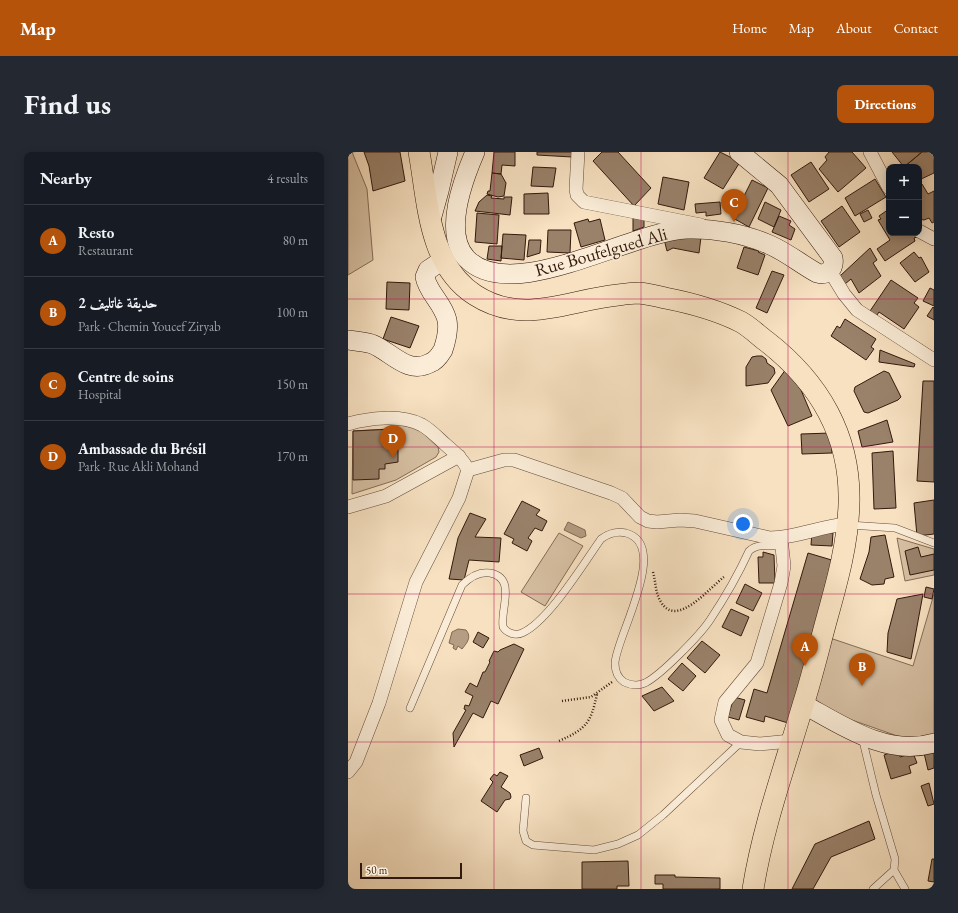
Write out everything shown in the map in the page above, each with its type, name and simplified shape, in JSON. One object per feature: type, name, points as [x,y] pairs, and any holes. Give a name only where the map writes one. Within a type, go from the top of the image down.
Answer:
[{"type":"main road","points":[[419,152],[430,220],[436,245],[443,260],[456,278],[473,294],[490,304],[510,310],[534,310],[598,297],[638,293],[700,305],[742,323],[797,368],[815,390],[836,426],[844,450],[848,474],[849,504],[838,577],[804,704],[791,741],[758,857],[753,889]]},
{"type":"street","points":[[430,220],[440,192],[448,152]]},
{"type":"street","name":"Rue Boufelgued Ali","points":[[475,152],[466,174],[456,215],[456,243],[469,261],[489,272],[500,274],[538,273],[673,230],[711,231],[739,236],[771,245],[817,273],[825,274],[830,271]]},
{"type":"street","points":[[578,152],[576,189],[577,195],[584,202],[686,220],[739,236]]},
{"type":"street","points":[[739,152],[779,185],[833,258],[834,264],[830,271],[844,294],[857,310],[934,360]]},
{"type":"street","points":[[870,152],[886,182]]},
{"type":"street","points":[[922,233],[934,239]]},
{"type":"street","points":[[348,340],[372,344],[400,362],[410,366],[418,366],[432,362],[441,354],[446,341],[447,322],[444,311],[429,289],[425,276],[428,270],[443,260]]},
{"type":"street","points":[[348,424],[390,419],[408,420],[421,425],[459,456],[468,470]]},
{"type":"street","points":[[348,508],[386,496],[459,456]]},
{"type":"street","points":[[468,470],[504,460],[514,460],[622,498],[640,517],[648,521],[694,521],[782,542],[830,526],[847,524]]},
{"type":"street","points":[[348,772],[356,762],[377,707],[416,582],[459,498],[468,470]]},
{"type":"street","points":[[782,542],[784,566],[781,583],[757,663],[725,702],[721,714],[724,730],[732,738],[740,742],[760,744],[791,741]]},
{"type":"street","points":[[804,704],[862,737],[908,746],[924,746],[934,743]]},
{"type":"lane","points":[[847,524],[895,528],[934,543]]},
{"type":"lane","points":[[410,708],[462,585],[471,577],[488,573],[498,576],[504,582],[507,592],[502,618],[503,627],[511,633],[518,634],[524,632],[548,612],[601,539],[617,532],[629,534],[634,537],[642,547],[644,565],[632,615],[615,662],[619,676],[630,684],[640,684],[669,665],[710,622],[749,551],[753,548],[782,542]]},
{"type":"lane","points":[[862,737],[876,795],[895,859],[894,870],[905,889]]},
{"type":"lane","points":[[526,798],[523,830],[526,841],[533,846],[594,850],[618,844],[638,835],[663,815],[740,742]]},
{"type":"lane","points":[[873,889],[894,870]]},
{"type":"path","points":[[644,565],[654,573],[657,595],[661,604],[674,611],[692,605],[728,574],[738,571]]},
{"type":"path","points":[[562,701],[573,701],[597,694],[619,676]]},
{"type":"path","points":[[559,741],[575,734],[588,723],[597,694]]},
{"type":"shaded area","points":[[348,152],[352,152],[367,189],[373,260],[348,275]]},
{"type":"shaded area","points":[[393,423],[419,429],[438,447],[439,452],[436,457],[396,480],[352,494],[353,431],[390,429]]},
{"type":"shaded area","points":[[568,522],[585,530],[586,536],[581,538],[564,530]]},
{"type":"shaded area","points":[[559,533],[583,546],[545,606],[521,592]]},
{"type":"shaded area","points":[[897,538],[934,549],[934,575],[905,581]]},
{"type":"shaded area","points":[[934,594],[934,737],[906,739],[812,706],[830,638],[913,666]]},
{"type":"shaded area","points":[[458,629],[466,630],[469,638],[462,649],[458,646],[456,650],[453,648],[454,645],[449,643],[452,632]]},
{"type":"building","points":[[364,152],[400,152],[405,181],[373,191],[369,166]]},
{"type":"building","points":[[494,152],[515,152],[515,166],[502,165],[501,174],[492,173]]},
{"type":"building","points":[[537,152],[572,152],[572,157],[537,155]]},
{"type":"building","points":[[602,152],[618,152],[651,188],[634,206],[593,161]]},
{"type":"building","points":[[720,152],[740,162],[723,189],[704,178]]},
{"type":"building","points":[[829,152],[852,152],[866,168],[838,192],[819,169],[827,160],[825,157]]},
{"type":"building","points":[[892,152],[922,152],[908,164],[902,164]]},
{"type":"building","points":[[922,152],[934,152],[934,173],[922,179],[922,164],[908,164]]},
{"type":"building","points":[[811,162],[829,189],[809,202],[791,175]]},
{"type":"building","points":[[533,167],[556,168],[553,187],[531,186]]},
{"type":"building","points":[[492,173],[501,174],[506,183],[504,196],[498,197],[487,194],[488,191],[490,191]]},
{"type":"building","points":[[663,177],[689,182],[684,210],[658,204]]},
{"type":"building","points":[[875,179],[886,197],[855,216],[845,198]]},
{"type":"building","points":[[752,180],[768,188],[749,227],[733,218]]},
{"type":"building","points":[[922,184],[928,194],[934,191],[934,222],[932,223],[929,218],[922,220]]},
{"type":"building","points":[[548,193],[549,214],[524,214],[524,194]]},
{"type":"building","points":[[487,195],[492,196],[491,198],[504,199],[504,197],[512,197],[510,215],[475,211],[479,202]]},
{"type":"building","points":[[720,202],[721,214],[706,216],[706,212],[696,213],[695,204]]},
{"type":"building","points":[[765,202],[781,210],[774,227],[758,219]]},
{"type":"building","points":[[842,206],[860,232],[839,247],[821,221]]},
{"type":"building","points":[[868,210],[872,218],[864,222],[860,214]]},
{"type":"building","points":[[886,211],[886,233],[878,220],[881,219],[879,216]]},
{"type":"building","points":[[477,213],[499,215],[497,244],[475,242]]},
{"type":"building","points":[[779,216],[791,221],[789,225],[795,229],[791,240],[772,232]]},
{"type":"building","points":[[633,218],[644,220],[644,227],[633,231]]},
{"type":"building","points":[[588,219],[589,222],[600,219],[605,240],[581,247],[574,223]]},
{"type":"building","points":[[548,230],[571,230],[570,253],[547,252]]},
{"type":"building","points":[[503,234],[526,235],[524,260],[501,258]]},
{"type":"building","points":[[888,236],[917,237],[914,238],[915,241],[885,261],[877,249],[890,240]]},
{"type":"building","points":[[701,237],[699,253],[673,248],[667,251],[664,239]]},
{"type":"building","points":[[529,240],[541,240],[540,253],[527,257]]},
{"type":"building","points":[[489,246],[502,246],[501,261],[487,259]]},
{"type":"building","points":[[744,247],[759,251],[758,252],[765,255],[758,275],[737,268]]},
{"type":"building","points":[[870,248],[877,260],[873,263],[881,276],[859,293],[851,279],[845,284],[840,276]]},
{"type":"building","points":[[914,252],[919,258],[921,257],[929,272],[915,282],[900,263]]},
{"type":"building","points":[[772,271],[784,275],[767,313],[756,308]]},
{"type":"building","points":[[891,280],[918,298],[914,303],[919,307],[904,329],[879,312],[875,318],[868,314]]},
{"type":"building","points":[[387,282],[410,283],[409,310],[386,309]]},
{"type":"building","points":[[930,288],[934,290],[934,306],[923,301]]},
{"type":"building","points":[[933,307],[934,308],[934,320],[927,316]]},
{"type":"building","points":[[391,317],[419,326],[410,348],[383,339]]},
{"type":"building","points":[[845,319],[876,339],[871,347],[874,349],[866,360],[831,336],[837,326],[840,328]]},
{"type":"building","points":[[880,350],[915,364],[914,367],[879,362]]},
{"type":"building","points":[[762,356],[766,359],[767,363],[774,368],[775,373],[768,383],[746,386],[746,367],[752,357]]},
{"type":"building","points":[[786,369],[801,390],[812,416],[788,426],[771,390]]},
{"type":"building","points":[[884,371],[889,373],[901,397],[898,400],[868,413],[864,412],[854,391],[855,387]]},
{"type":"building","points":[[923,381],[934,381],[934,482],[917,481]]},
{"type":"building","points":[[887,420],[893,442],[862,447],[858,431]]},
{"type":"building","points":[[393,429],[393,444],[398,443],[398,462],[385,464],[385,469],[379,469],[379,479],[353,480],[353,431]]},
{"type":"building","points":[[831,433],[832,453],[802,454],[801,434]]},
{"type":"building","points":[[893,451],[896,508],[874,509],[872,453]]},
{"type":"building","points":[[934,500],[934,534],[917,536],[914,503]]},
{"type":"building","points":[[522,501],[540,510],[536,515],[547,521],[542,531],[535,528],[528,538],[532,541],[527,551],[512,543],[514,539],[504,534]]},
{"type":"building","points":[[470,513],[486,519],[475,537],[501,538],[499,562],[469,560],[464,580],[449,579],[458,538]]},
{"type":"building","points":[[812,532],[833,533],[832,546],[811,545]]},
{"type":"building","points":[[885,535],[894,577],[885,579],[884,584],[872,585],[860,579],[869,552],[871,537]]},
{"type":"building","points":[[918,547],[921,557],[934,554],[934,570],[910,575],[905,551]]},
{"type":"building","points":[[763,552],[774,555],[775,583],[759,583],[758,557],[763,557]]},
{"type":"building","points":[[808,553],[835,561],[788,723],[765,716],[764,722],[746,717],[754,689],[767,693]]},
{"type":"building","points":[[745,584],[762,593],[753,611],[736,603]]},
{"type":"building","points":[[926,587],[934,589],[932,599],[924,597]]},
{"type":"building","points":[[923,594],[911,659],[887,652],[888,633],[897,599]]},
{"type":"building","points":[[731,609],[749,617],[741,636],[722,627]]},
{"type":"building","points":[[478,632],[489,638],[483,648],[473,642]]},
{"type":"building","points":[[702,641],[720,655],[705,673],[687,658]]},
{"type":"building","points":[[514,644],[524,649],[498,704],[491,701],[483,718],[473,713],[454,747],[453,733],[466,710],[464,709],[465,705],[469,706],[473,696],[465,692],[470,683],[477,687],[494,651],[498,652]]},
{"type":"building","points":[[682,663],[696,676],[683,691],[668,679]]},
{"type":"building","points":[[662,687],[674,701],[654,711],[642,696]]},
{"type":"building","points":[[734,697],[745,700],[739,720],[728,717]]},
{"type":"building","points":[[539,748],[543,758],[524,766],[520,755]]},
{"type":"building","points":[[898,750],[900,757],[913,753],[917,763],[909,766],[911,773],[891,779],[884,755]]},
{"type":"building","points":[[934,751],[934,768],[928,770],[924,753]]},
{"type":"building","points":[[500,772],[508,776],[501,787],[510,793],[511,797],[510,799],[505,800],[497,812],[481,801],[493,782],[490,779],[494,774],[497,776]]},
{"type":"building","points":[[929,783],[934,804],[928,806],[921,786]]},
{"type":"building","points":[[869,821],[875,839],[831,857],[813,889],[792,889],[815,844]]},
{"type":"building","points":[[932,859],[934,859],[934,882],[928,881]]},
{"type":"building","points":[[628,861],[629,886],[617,886],[617,889],[582,889],[582,862]]},
{"type":"building","points":[[655,875],[720,878],[720,889],[663,889],[663,884],[655,884]]},
{"type":"place","name":"Centre de soins","points":[[734,222]]},
{"type":"place","name":"Ambassade du Brésil","points":[[393,458]]},
{"type":"place","name":"Resto","points":[[805,666]]},
{"type":"place","name":"حديقة غاتليف 2","points":[[862,686]]}]
